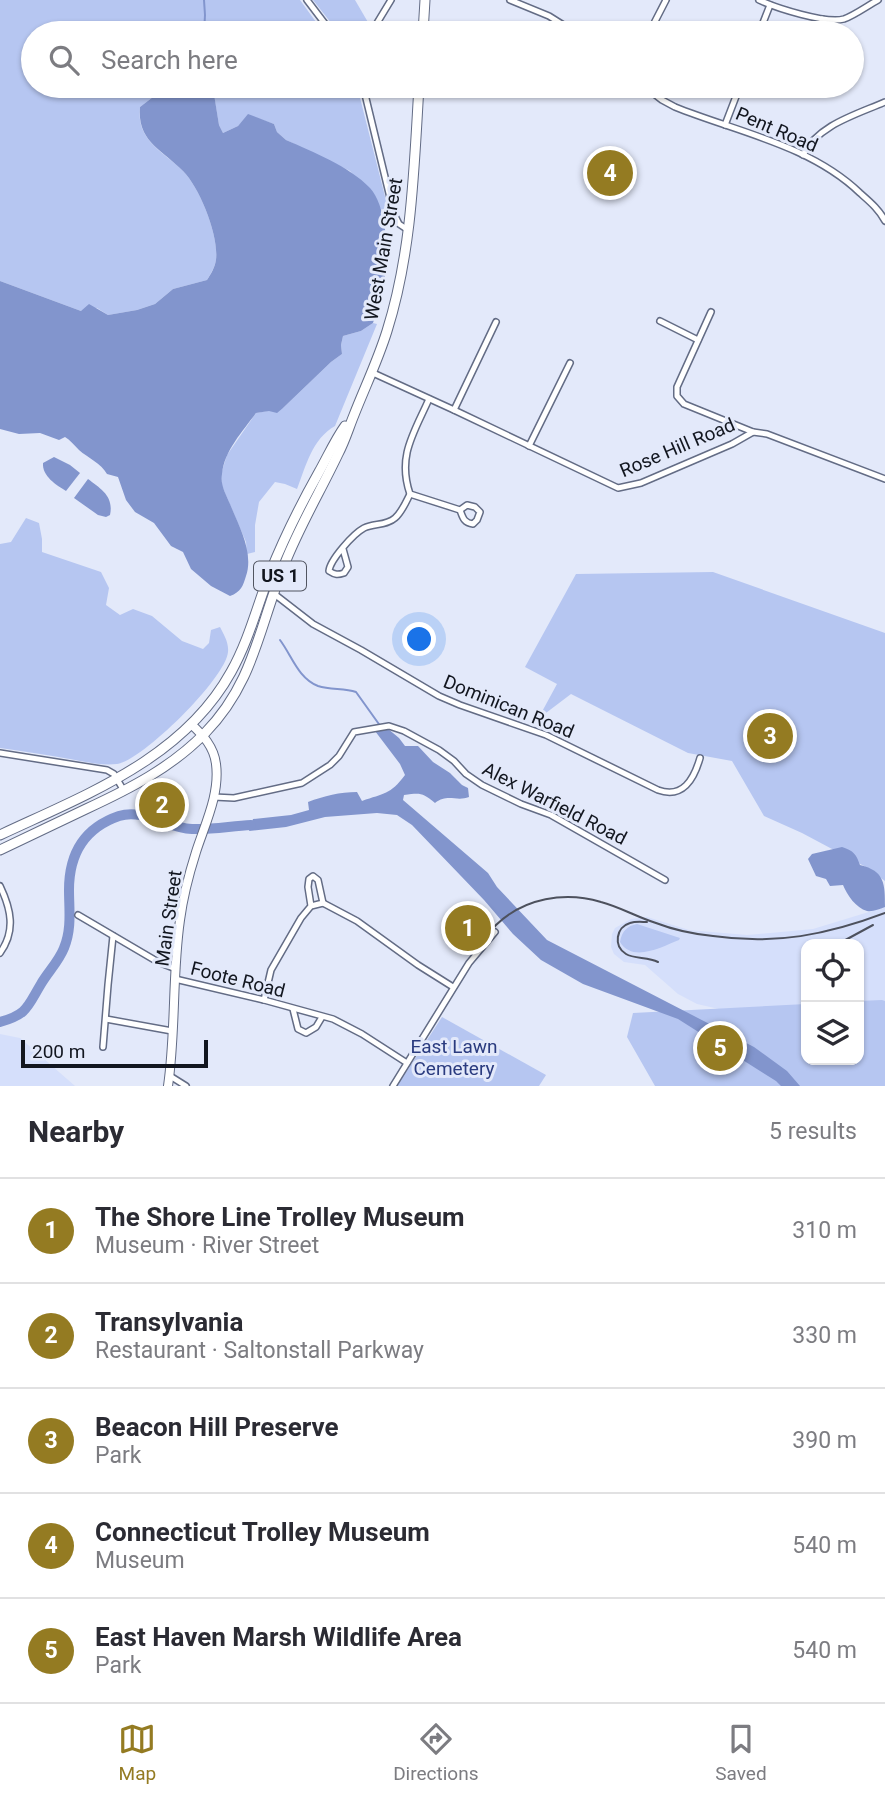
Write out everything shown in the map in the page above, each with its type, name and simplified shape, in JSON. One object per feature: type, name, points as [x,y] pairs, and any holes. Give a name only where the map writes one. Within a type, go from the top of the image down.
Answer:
[{"type":"main road","points":[[424,21],[425,0]]},
{"type":"main road","name":"West Main Street","points":[[203,736],[243,681],[295,540],[340,452],[387,333],[408,230],[418,98]]},
{"type":"main road","name":"West Main Street","points":[[191,724],[230,674],[246,642],[287,533],[340,433],[355,413]]},
{"type":"main road","name":"Main Street","points":[[168,1086],[181,913],[188,878],[214,797],[216,779],[216,762],[212,750],[191,724]]},
{"type":"main road","name":"US 1","points":[[0,835],[118,779],[142,764],[191,724]]},
{"type":"main road","name":"US 1","points":[[0,850],[150,777],[168,766],[203,736]]},
{"type":"main road","points":[[142,764],[150,777]]},
{"type":"street","points":[[307,0],[323,21]]},
{"type":"street","points":[[379,21],[391,0]]},
{"type":"street","points":[[510,0],[556,21]]},
{"type":"street","points":[[655,21],[666,0]]},
{"type":"street","points":[[759,0],[822,19],[843,19],[878,0]]},
{"type":"street","points":[[763,21],[769,5]]},
{"type":"street","points":[[366,98],[394,214],[399,224],[408,230]]},
{"type":"street","name":"Pent Road","points":[[659,98],[675,107],[803,155],[846,180],[877,208],[885,221]]},
{"type":"street","points":[[725,125],[735,98]]},
{"type":"street","points":[[803,155],[811,141],[820,133],[885,102]]},
{"type":"street","points":[[711,312],[677,387],[678,399],[684,404],[753,432]]},
{"type":"street","points":[[660,321],[698,340]]},
{"type":"street","points":[[454,410],[496,322]]},
{"type":"street","points":[[529,446],[570,363]]},
{"type":"street","name":"Rose Hill Road","points":[[373,373],[618,488],[641,483],[732,444],[753,432],[767,434],[885,479]]},
{"type":"street","points":[[343,549],[348,567],[344,573],[333,574],[329,571],[330,564],[343,549],[359,531],[367,526],[394,520],[402,510],[410,494],[404,467],[408,445],[429,399]]},
{"type":"street","points":[[410,494],[460,510]]},
{"type":"street","name":"Dominican Road","points":[[264,589],[274,593],[313,624],[432,692],[460,705],[546,735],[658,790],[673,793],[684,788],[694,775],[700,758]]},
{"type":"street","name":"Alex Warfield Road","points":[[214,797],[234,798],[302,783],[330,765],[354,732],[389,726],[439,750],[482,785],[551,815],[665,880]]},
{"type":"street","points":[[0,753],[101,769],[112,773],[124,791]]},
{"type":"street","points":[[312,906],[308,887],[309,879],[313,876],[318,880],[323,903]]},
{"type":"street","points":[[0,886],[9,905],[11,922],[10,935],[0,953]]},
{"type":"street","points":[[264,1000],[271,970],[301,918],[312,906],[323,903],[357,921],[453,987]]},
{"type":"street","points":[[78,915],[158,962],[176,969]]},
{"type":"street","points":[[393,1086],[453,987],[474,956],[495,932]]},
{"type":"street","points":[[103,1047],[113,936]]},
{"type":"street","name":"Foote Road","points":[[175,979],[333,1020],[362,1034],[407,1063]]},
{"type":"street","name":"Foote Road","points":[[293,1009],[298,1028],[306,1033],[316,1027],[322,1017]]},
{"type":"street","points":[[106,1019],[173,1031]]},
{"type":"street","points":[[170,1076],[186,1086]]},
{"type":"shaded area","points":[[152,98],[215,98],[223,133],[238,126],[248,114],[274,124],[277,132],[286,140],[330,160],[361,180],[370,188],[382,213],[386,236],[385,274],[373,323],[361,331],[343,336],[342,354],[277,413],[256,413],[226,457],[222,474],[223,486],[241,530],[248,558],[243,586],[230,596],[211,586],[191,569],[183,552],[171,546],[154,523],[135,512],[126,500],[118,477],[107,474],[67,438],[59,440],[40,433],[19,434],[0,429],[0,281],[81,311],[89,304],[108,315],[155,304],[173,289],[207,280],[213,270],[216,250],[202,200],[183,171],[147,137],[140,119],[140,107]]},
{"type":"shaded area","points":[[54,457],[80,473],[66,491],[47,476],[43,468],[43,463]]},
{"type":"shaded area","points":[[88,479],[108,498],[110,515],[98,515],[74,498]]},
{"type":"shaded area","points":[[387,728],[405,746],[418,746],[433,762],[468,788],[469,797],[464,798],[444,799],[435,803],[424,795],[417,794],[404,795],[403,800],[488,873],[497,887],[547,940],[754,1047],[787,1071],[800,1086],[781,1086],[678,1019],[583,984],[541,960],[513,934],[412,825],[397,815],[377,813],[325,817],[286,827],[249,831],[253,819],[309,810],[308,802],[320,798],[357,792],[362,801],[391,790],[405,775],[375,731]]},
{"type":"shaded area","points":[[842,847],[854,853],[860,865],[879,875],[884,885],[885,907],[867,911],[852,901],[843,885],[830,886],[826,879],[816,876],[808,859],[812,854]]},
{"type":"shaded area","points":[[885,907],[885,1001],[864,1002],[864,939],[801,939],[801,1006],[719,1009],[697,1004],[678,994],[645,965],[624,962],[614,954],[611,947],[615,928],[631,919],[647,917],[689,930],[747,935],[813,929]]},
{"type":"shaded area","points":[[0,1034],[20,1038],[75,1086],[0,1086]]},
{"type":"green space","points":[[0,0],[300,0],[315,21],[21,21],[21,98],[152,98],[140,107],[142,129],[152,144],[183,171],[196,189],[211,226],[216,260],[207,280],[173,289],[155,304],[108,315],[97,308],[81,311],[0,281]]},
{"type":"green space","points":[[313,0],[355,0],[367,21],[330,21]]},
{"type":"green space","points":[[214,98],[360,98],[393,228],[385,228],[382,210],[350,171],[286,140],[277,132],[274,124],[248,115],[238,126],[223,133]]},
{"type":"green space","points":[[373,323],[377,324],[335,426],[327,431],[315,446],[297,489],[275,482],[259,502],[255,525],[255,552],[247,554],[246,542],[222,486],[221,474],[227,455],[256,413],[283,408],[342,354],[343,336],[361,331]]},
{"type":"green space","points":[[26,518],[39,523],[42,552],[101,572],[109,588],[106,605],[120,615],[133,609],[152,616],[182,641],[203,649],[209,643],[211,630],[220,627],[226,639],[228,652],[224,664],[199,698],[145,749],[117,764],[97,764],[0,748],[0,544],[11,542]]},
{"type":"green space","points":[[713,572],[885,633],[885,881],[864,866],[764,816],[732,761],[688,753],[571,694],[538,719],[557,684],[525,667],[576,574]]},
{"type":"green space","points":[[637,924],[680,938],[648,952],[632,952],[620,942],[626,930]]},
{"type":"green space","points":[[864,1001],[885,1001],[885,1086],[655,1086],[627,1037],[633,1013],[801,1004],[801,1065],[864,1065]]},
{"type":"green space","name":"East Lawn Cemetery","points":[[442,1017],[546,1075],[539,1086],[397,1086]]},
{"type":"waterway","points":[[204,0],[205,21]]},
{"type":"waterway","points":[[280,640],[305,678],[318,686],[356,692],[381,727]]},
{"type":"waterway","points":[[0,1022],[26,1009],[62,953],[69,926],[72,865],[81,844],[96,828],[128,814],[146,816],[192,829],[251,825]]},
{"type":"tram line","points":[[479,945],[496,925],[519,908],[559,897],[608,904],[677,930],[736,938],[800,936],[842,927],[885,913]]},
{"type":"tram line","points":[[647,922],[625,925],[619,932],[619,946],[633,957],[658,962]]},
{"type":"tram line","points":[[847,939],[873,925]]},
{"type":"place","name":"Connecticut Trolley Museum","points":[[610,173]]},
{"type":"place","name":"Beacon Hill Preserve","points":[[770,736]]},
{"type":"place","name":"Transylvania","points":[[162,805]]},
{"type":"place","name":"The Shore Line Trolley Museum","points":[[468,928]]},
{"type":"place","name":"East Haven Marsh Wildlife Area","points":[[720,1048]]}]
